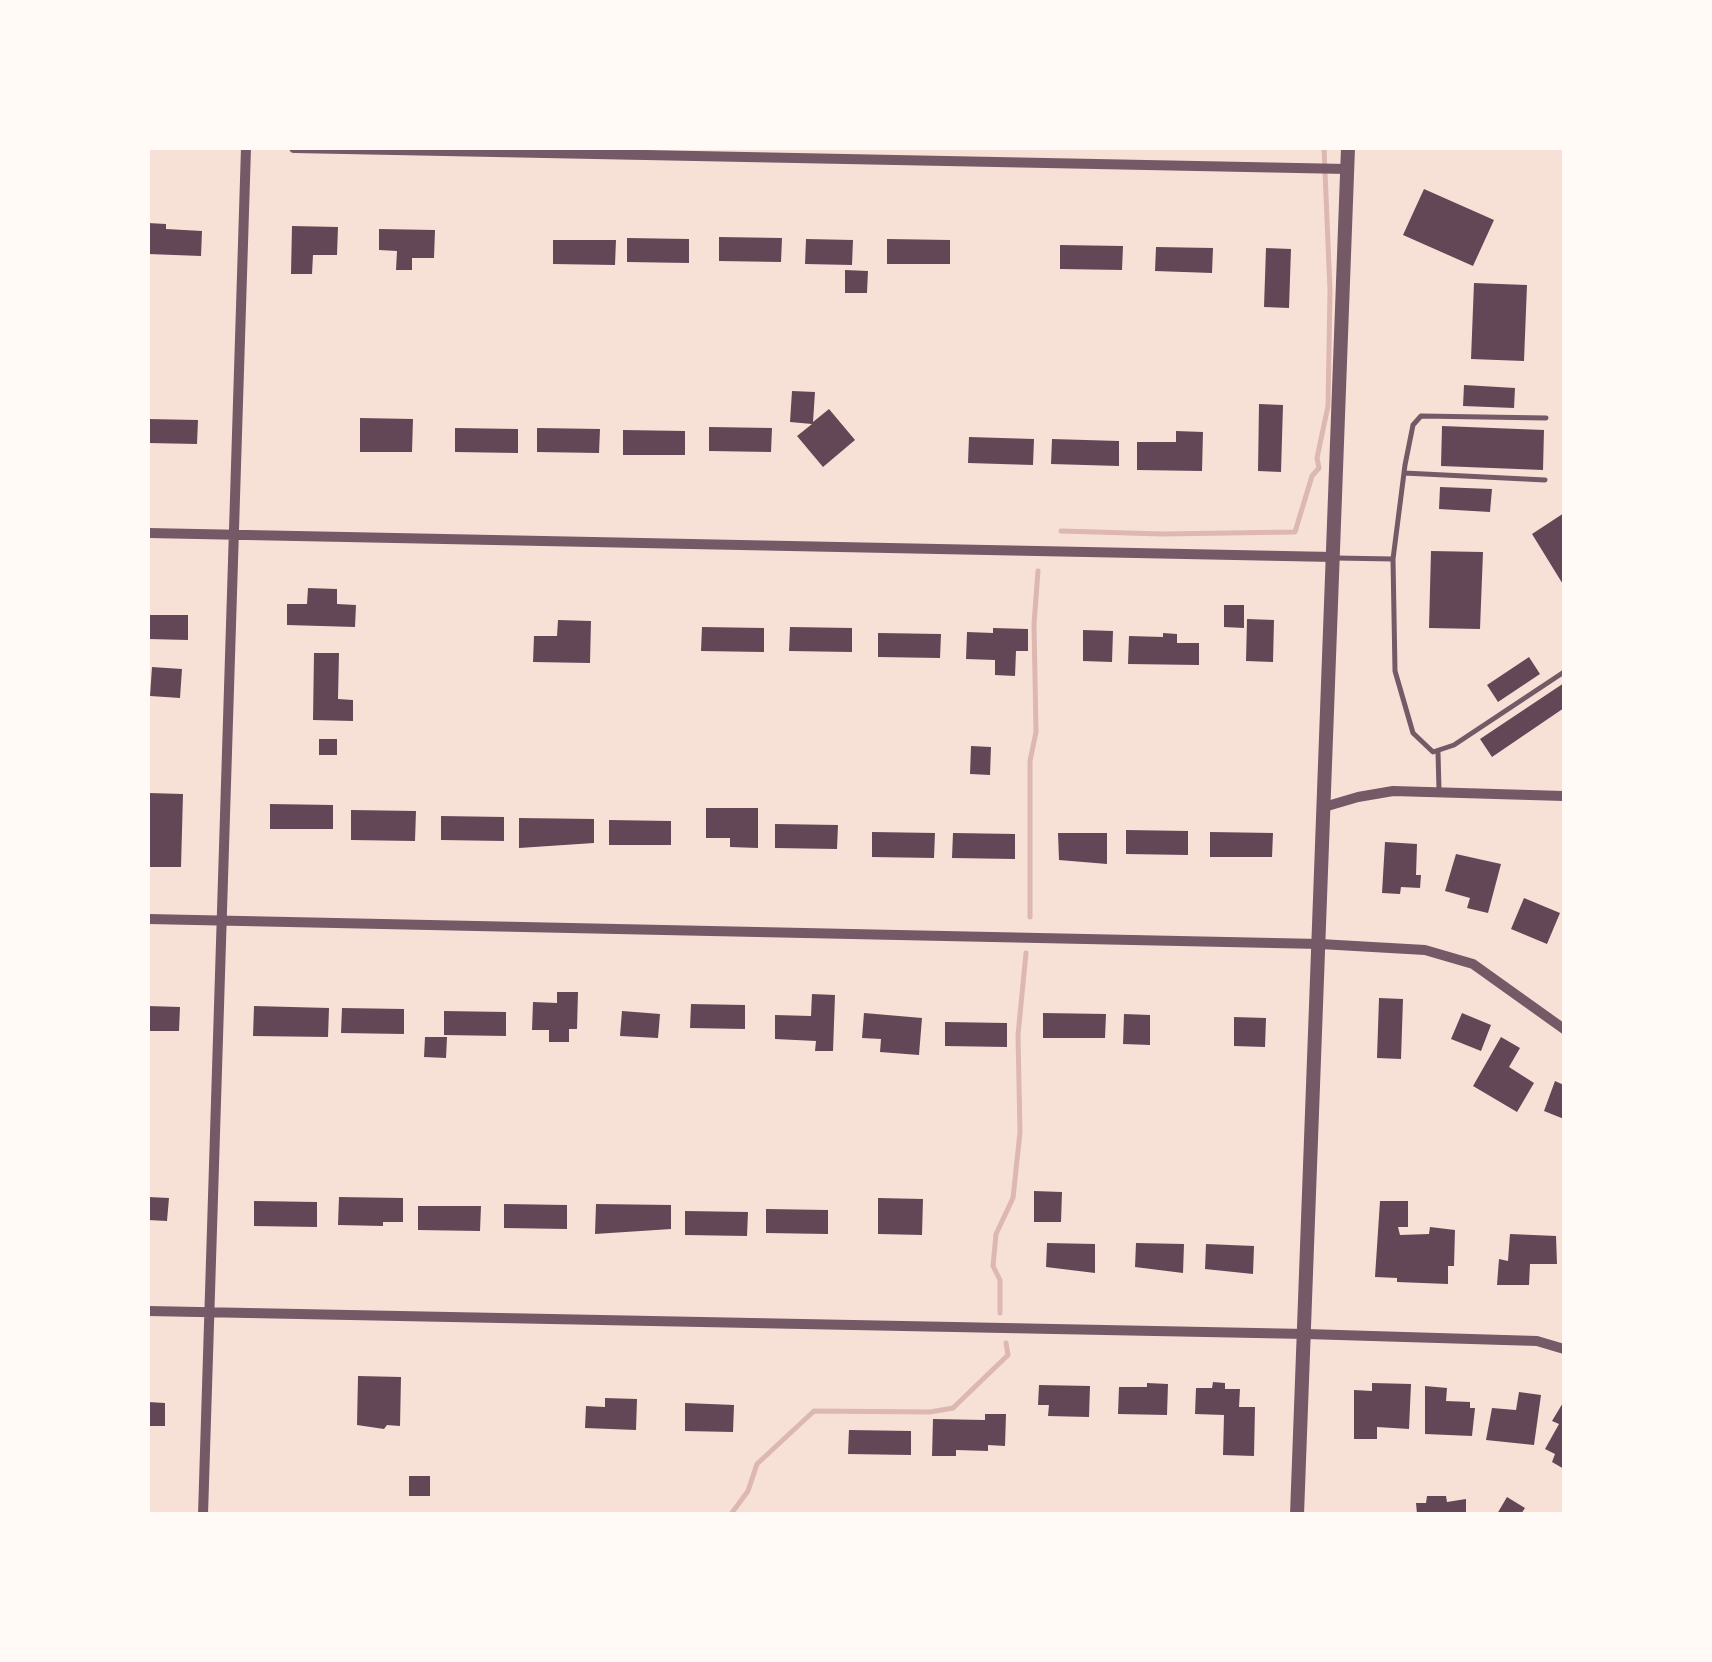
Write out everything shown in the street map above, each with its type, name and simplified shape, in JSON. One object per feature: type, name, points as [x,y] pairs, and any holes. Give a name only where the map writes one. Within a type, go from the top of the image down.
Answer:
[{"type":"street","points":[[203,1514],[246,148]]},
{"type":"street","points":[[294,148],[1347,169]]},
{"type":"street","points":[[1297,1514],[1348,148]]},
{"type":"street","points":[[148,532],[1333,558]]},
{"type":"street","points":[[1324,807],[1358,796],[1393,791],[1564,796]]},
{"type":"street","points":[[148,918],[1320,944],[1425,950],[1473,964],[1564,1029]]},
{"type":"street","points":[[148,1311],[1306,1334],[1537,1341],[1564,1349]]},
{"type":"lane","points":[[1546,418],[1450,414],[1421,416],[1414,425],[1393,560],[1395,672],[1413,733],[1433,752],[1454,745],[1564,672]]},
{"type":"lane","points":[[1404,473],[1545,480]]},
{"type":"lane","points":[[1333,558],[1393,560]]},
{"type":"lane","points":[[1438,752],[1440,790]]},
{"type":"building","points":[[1424,189],[1494,220],[1473,266],[1403,235]]},
{"type":"building","points":[[148,223],[166,224],[166,229],[202,231],[201,256],[148,254]]},
{"type":"building","points":[[292,226],[338,227],[337,255],[313,255],[312,274],[291,274]]},
{"type":"building","points":[[379,229],[435,230],[434,258],[412,258],[412,270],[396,270],[397,251],[379,250]]},
{"type":"building","points":[[719,237],[782,238],[781,262],[719,261]]},
{"type":"building","points":[[627,238],[689,239],[689,263],[627,262]]},
{"type":"building","points":[[806,239],[853,240],[852,265],[805,264]]},
{"type":"building","points":[[887,239],[950,240],[950,264],[887,264]]},
{"type":"building","points":[[553,240],[616,240],[615,265],[553,264]]},
{"type":"building","points":[[1060,245],[1123,246],[1122,270],[1060,269]]},
{"type":"building","points":[[1156,247],[1213,248],[1212,273],[1155,271]]},
{"type":"building","points":[[1266,248],[1291,249],[1289,308],[1264,307]]},
{"type":"building","points":[[845,270],[868,271],[867,293],[845,293]]},
{"type":"building","points":[[1474,283],[1527,285],[1524,361],[1471,359]]},
{"type":"building","points":[[1464,385],[1515,388],[1514,408],[1463,406]]},
{"type":"building","points":[[792,391],[815,392],[813,422],[829,409],[855,440],[823,467],[797,436],[812,424],[790,422]]},
{"type":"building","points":[[1259,404],[1283,405],[1281,472],[1258,471]]},
{"type":"building","points":[[360,418],[413,419],[412,452],[360,452]]},
{"type":"building","points":[[148,419],[198,420],[197,444],[148,443]]},
{"type":"building","points":[[1442,426],[1544,430],[1543,470],[1441,466]]},
{"type":"building","points":[[709,427],[772,428],[771,452],[709,451]]},
{"type":"building","points":[[455,428],[518,429],[518,453],[455,452]]},
{"type":"building","points":[[537,428],[600,429],[599,453],[537,452]]},
{"type":"building","points":[[623,430],[685,431],[685,455],[623,455]]},
{"type":"building","points":[[1176,431],[1203,432],[1202,471],[1137,470],[1137,442],[1176,442]]},
{"type":"building","points":[[969,437],[1034,439],[1033,465],[968,463]]},
{"type":"building","points":[[1052,439],[1119,441],[1119,466],[1051,464]]},
{"type":"building","points":[[1440,487],[1492,489],[1490,512],[1439,509]]},
{"type":"building","points":[[1564,513],[1564,586],[1532,534]]},
{"type":"building","points":[[1431,551],[1483,552],[1480,629],[1429,628]]},
{"type":"building","points":[[308,588],[337,589],[337,604],[356,605],[355,627],[287,625],[287,604],[307,604]]},
{"type":"building","points":[[1224,605],[1244,605],[1244,628],[1224,627]]},
{"type":"building","points":[[148,615],[188,615],[188,640],[148,639]]},
{"type":"building","points":[[1247,619],[1274,620],[1273,662],[1246,661]]},
{"type":"building","points":[[558,620],[591,621],[590,663],[533,662],[534,636],[557,636]]},
{"type":"building","points":[[702,627],[764,628],[764,652],[701,651]]},
{"type":"building","points":[[790,627],[852,628],[852,652],[789,651]]},
{"type":"building","points":[[993,628],[1028,629],[1028,651],[1016,651],[1015,676],[995,675],[995,660],[966,659],[967,632],[993,633]]},
{"type":"building","points":[[1083,630],[1113,631],[1112,662],[1083,661]]},
{"type":"building","points":[[878,633],[941,634],[940,658],[878,657]]},
{"type":"building","points":[[1163,633],[1177,634],[1177,643],[1199,643],[1199,665],[1128,664],[1129,636],[1163,637]]},
{"type":"building","points":[[314,653],[339,653],[338,699],[353,700],[353,721],[313,720]]},
{"type":"building","points":[[1529,657],[1540,674],[1498,702],[1487,685]]},
{"type":"building","points":[[152,667],[182,669],[180,698],[150,696]]},
{"type":"building","points":[[1564,683],[1564,708],[1492,757],[1480,739]]},
{"type":"building","points":[[319,739],[337,739],[337,755],[319,755]]},
{"type":"building","points":[[971,746],[991,747],[990,775],[970,774]]},
{"type":"building","points":[[148,793],[183,794],[181,867],[148,867]]},
{"type":"building","points":[[270,804],[333,805],[333,829],[270,829]]},
{"type":"building","points":[[706,808],[758,808],[758,848],[730,847],[730,838],[706,838]]},
{"type":"building","points":[[351,810],[416,811],[415,841],[351,840]]},
{"type":"building","points":[[441,816],[504,817],[504,841],[441,840]]},
{"type":"building","points":[[519,818],[594,819],[594,843],[519,848]]},
{"type":"building","points":[[609,820],[671,821],[671,845],[609,845]]},
{"type":"building","points":[[775,824],[838,825],[837,849],[775,848]]},
{"type":"building","points":[[1126,830],[1188,831],[1188,855],[1126,854]]},
{"type":"building","points":[[872,832],[935,833],[934,858],[872,857]]},
{"type":"building","points":[[1210,832],[1273,833],[1272,857],[1210,857]]},
{"type":"building","points":[[953,833],[1015,834],[1015,859],[952,858]]},
{"type":"building","points":[[1058,833],[1107,833],[1107,864],[1059,860]]},
{"type":"building","points":[[1385,842],[1417,844],[1416,875],[1421,875],[1420,888],[1401,887],[1400,894],[1382,893]]},
{"type":"building","points":[[1456,854],[1501,864],[1488,913],[1467,908],[1470,898],[1445,891]]},
{"type":"building","points":[[1524,898],[1560,913],[1547,944],[1511,929]]},
{"type":"building","points":[[557,992],[578,992],[577,1029],[569,1029],[569,1042],[549,1042],[549,1030],[532,1030],[533,1002],[557,1003]]},
{"type":"building","points":[[812,994],[835,995],[833,1051],[815,1051],[816,1041],[775,1039],[775,1015],[811,1016]]},
{"type":"building","points":[[1379,998],[1403,999],[1401,1059],[1377,1058]]},
{"type":"building","points":[[691,1004],[745,1005],[745,1029],[690,1028]]},
{"type":"building","points":[[148,1006],[180,1007],[179,1031],[148,1031]]},
{"type":"building","points":[[254,1006],[329,1008],[328,1037],[253,1036]]},
{"type":"building","points":[[342,1008],[404,1009],[404,1034],[341,1033]]},
{"type":"building","points":[[444,1011],[506,1012],[506,1036],[444,1035]]},
{"type":"building","points":[[622,1011],[660,1014],[658,1038],[620,1036]]},
{"type":"building","points":[[864,1013],[922,1018],[919,1055],[880,1052],[881,1039],[862,1038]]},
{"type":"building","points":[[1043,1013],[1106,1014],[1105,1038],[1043,1038]]},
{"type":"building","points":[[1462,1013],[1491,1025],[1481,1051],[1451,1039]]},
{"type":"building","points":[[1124,1014],[1150,1015],[1150,1045],[1123,1044]]},
{"type":"building","points":[[1234,1017],[1266,1018],[1265,1047],[1234,1046]]},
{"type":"building","points":[[945,1022],[1007,1023],[1007,1047],[945,1046]]},
{"type":"building","points":[[425,1037],[447,1037],[446,1058],[424,1057]]},
{"type":"building","points":[[1501,1037],[1520,1048],[1509,1067],[1534,1083],[1517,1112],[1473,1086]]},
{"type":"building","points":[[1555,1081],[1564,1085],[1564,1119],[1544,1111]]},
{"type":"building","points":[[1034,1191],[1062,1192],[1061,1222],[1034,1222]]},
{"type":"building","points":[[148,1197],[169,1198],[167,1221],[148,1220]]},
{"type":"building","points":[[339,1197],[403,1198],[403,1222],[383,1222],[383,1226],[338,1225]]},
{"type":"building","points":[[878,1198],[923,1199],[922,1235],[878,1234]]},
{"type":"building","points":[[254,1201],[317,1202],[317,1227],[254,1226]]},
{"type":"building","points":[[1380,1201],[1408,1201],[1408,1227],[1398,1227],[1400,1235],[1429,1234],[1430,1227],[1455,1230],[1454,1266],[1448,1266],[1448,1284],[1375,1277]]},
{"type":"building","points":[[504,1204],[567,1205],[567,1229],[504,1228]]},
{"type":"building","points":[[596,1204],[671,1205],[671,1229],[595,1234]]},
{"type":"building","points":[[418,1206],[481,1206],[480,1231],[418,1230]]},
{"type":"building","points":[[766,1209],[828,1210],[828,1234],[766,1233]]},
{"type":"building","points":[[685,1211],[748,1212],[747,1236],[685,1235]]},
{"type":"building","points":[[1510,1234],[1556,1236],[1557,1264],[1530,1264],[1529,1285],[1497,1285],[1499,1259],[1508,1261]]},
{"type":"building","points":[[1047,1243],[1095,1244],[1095,1273],[1046,1267]]},
{"type":"building","points":[[1136,1243],[1184,1244],[1183,1273],[1135,1267]]},
{"type":"building","points":[[1206,1244],[1254,1246],[1253,1274],[1205,1269]]},
{"type":"building","points":[[358,1376],[401,1377],[400,1426],[387,1425],[384,1429],[357,1425]]},
{"type":"building","points":[[1213,1382],[1225,1383],[1225,1389],[1240,1389],[1239,1407],[1255,1407],[1254,1456],[1223,1455],[1224,1415],[1195,1414],[1196,1388],[1212,1388]]},
{"type":"building","points":[[1147,1383],[1168,1384],[1167,1415],[1118,1414],[1119,1387],[1147,1387]]},
{"type":"building","points":[[1372,1383],[1411,1384],[1409,1429],[1377,1427],[1377,1439],[1354,1439],[1354,1390],[1372,1391]]},
{"type":"building","points":[[1039,1385],[1090,1386],[1089,1417],[1048,1416],[1049,1405],[1038,1405]]},
{"type":"building","points":[[1425,1386],[1447,1388],[1446,1401],[1470,1402],[1470,1408],[1475,1408],[1472,1436],[1425,1434]]},
{"type":"building","points":[[1519,1392],[1541,1395],[1534,1445],[1486,1440],[1492,1408],[1516,1410]]},
{"type":"building","points":[[605,1398],[637,1399],[636,1430],[585,1428],[586,1406],[605,1407]]},
{"type":"building","points":[[1564,1401],[1564,1469],[1552,1462],[1555,1454],[1545,1449],[1559,1424],[1552,1421]]},
{"type":"building","points":[[148,1402],[165,1403],[165,1426],[148,1426]]},
{"type":"building","points":[[685,1403],[734,1405],[733,1432],[685,1431]]},
{"type":"building","points":[[985,1414],[1006,1414],[1005,1446],[988,1445],[988,1451],[956,1450],[956,1456],[932,1456],[933,1419],[985,1420]]},
{"type":"building","points":[[849,1430],[911,1431],[911,1455],[848,1454]]},
{"type":"building","points":[[409,1476],[430,1476],[430,1496],[409,1496]]},
{"type":"building","points":[[1427,1496],[1446,1496],[1447,1502],[1466,1499],[1466,1514],[1417,1514],[1416,1503],[1426,1503]]},
{"type":"building","points":[[1507,1497],[1525,1508],[1521,1514],[1497,1514]]},
{"type":"waterway","points":[[1061,531],[1295,532],[1312,476],[1319,468],[1317,458],[1328,406],[1330,291],[1324,148]]},
{"type":"waterway","points":[[1030,917],[1030,761],[1036,732],[1034,624],[1038,571]]},
{"type":"waterway","points":[[1000,1313],[1000,1280],[993,1266],[996,1234],[1013,1198],[1020,1132],[1018,1035],[1026,953]]},
{"type":"waterway","points":[[731,1514],[748,1491],[757,1464],[814,1411],[930,1412],[953,1408],[1008,1355],[1006,1343]]}]
